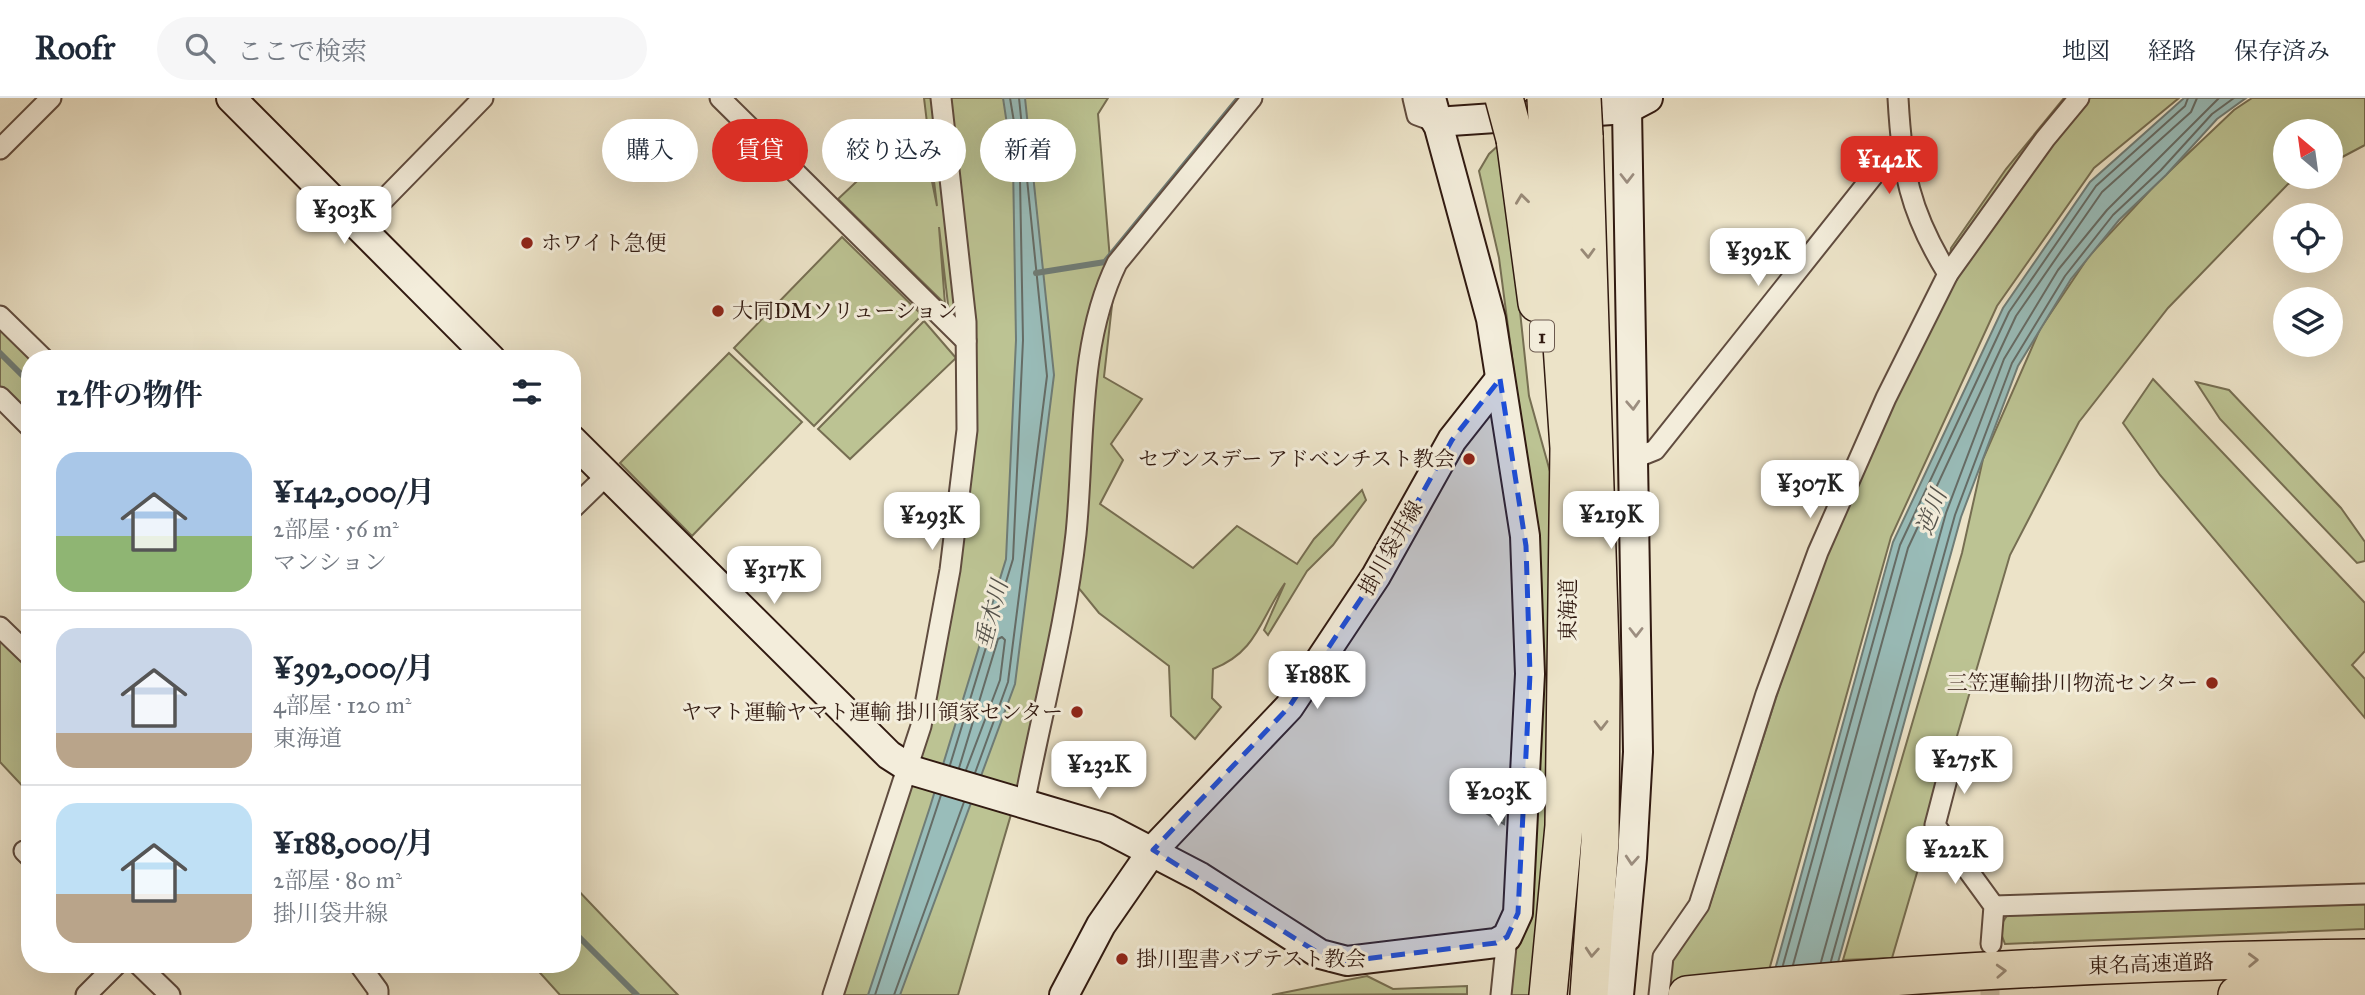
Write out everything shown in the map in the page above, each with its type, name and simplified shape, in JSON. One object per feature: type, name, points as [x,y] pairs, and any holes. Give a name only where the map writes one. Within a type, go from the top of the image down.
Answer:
[{"type":"highway","name":"1","points":[[1504,98],[1532,139]]},
{"type":"highway","name":"東海道","points":[[1546,98],[1532,139],[1569,448],[1564,825],[1548,995]]},
{"type":"highway","name":"東海道","points":[[1582,98],[1601,680],[1600,841],[1588,995]]},
{"type":"highway","name":"東名高速道路","points":[[1687,995],[1933,975],[2139,964],[2365,958]]},
{"type":"highway","name":"東名高速道路","points":[[2237,995],[2365,993]]},
{"type":"street","points":[[0,149],[51,98]]},
{"type":"street","points":[[231,98],[482,350]]},
{"type":"street","points":[[358,226],[483,98]]},
{"type":"street","points":[[720,98],[966,341]]},
{"type":"street","points":[[833,995],[911,769],[950,570],[967,430],[966,341],[941,98]]},
{"type":"street","points":[[1017,803],[1075,536],[1092,335],[1104,290],[1117,262],[1252,98]]},
{"type":"street","points":[[1413,98],[1417,115],[1434,110],[1634,102],[1628,304],[1635,458],[1638,752],[1632,858],[1619,995]]},
{"type":"street","points":[[1898,98],[1902,163],[1912,205],[1929,244],[1948,274]]},
{"type":"street","points":[[1660,995],[1663,957],[1699,905],[1766,694],[1818,552],[1886,398],[1948,274],[2079,98]]},
{"type":"street","points":[[1434,110],[1491,319],[1525,536],[1530,674],[1518,913],[1507,937],[1501,995]]},
{"type":"street","points":[[1635,458],[1655,450],[1900,142]]},
{"type":"street","points":[[0,316],[35,350]]},
{"type":"street","name":"掛川袋井線","points":[[1064,995],[1101,925],[1153,850],[1289,707],[1376,576],[1452,440],[1500,379]]},
{"type":"street","points":[[0,397],[21,418]]},
{"type":"street","points":[[581,449],[889,755],[911,769],[1106,828],[1153,850],[1320,954],[1334,958],[1347,961],[1469,947],[1496,943],[1507,937]]},
{"type":"street","points":[[581,500],[607,475]]},
{"type":"street","points":[[0,626],[21,647]]},
{"type":"street","points":[[1954,756],[1935,825],[1994,906],[1991,944]]},
{"type":"street","points":[[1994,906],[2365,894]]},
{"type":"street","points":[[86,995],[108,973]]},
{"type":"street","points":[[147,973],[170,995]]},
{"type":"street","points":[[366,973],[378,990],[378,995]]},
{"type":"highlighted area","points":[[1500,379],[1526,546],[1530,674],[1518,913],[1507,937],[1496,943],[1347,961],[1320,954],[1153,850],[1289,707],[1376,576],[1452,440]]},
{"type":"green space","points":[[924,98],[1108,98],[1098,114],[1113,296],[1104,377],[1142,399],[1111,444],[1123,460],[1100,504],[1193,568],[1237,526],[1297,564],[1314,539],[1362,490],[1366,500],[1333,545],[1307,571],[1268,635],[1264,630],[1285,583],[1249,644],[1228,662],[1213,669],[1212,698],[1221,707],[1195,739],[1171,716],[1169,666],[1099,613],[1069,576],[1044,702],[958,995],[834,995],[935,646],[971,340],[949,313],[939,227],[945,304],[838,199],[856,182],[932,182],[937,206],[934,182],[966,182],[966,119],[927,119]]},
{"type":"green space","points":[[2064,98],[2179,98],[2094,168],[1997,306],[1891,537],[1762,995],[1666,995],[1671,956],[1709,907],[1783,676],[1818,552],[1948,274],[1951,248],[2006,169]]},
{"type":"green space","points":[[2252,98],[2365,98],[2365,145],[2343,157],[2343,119],[2273,119],[2273,189],[2283,189],[2168,308],[2079,422],[2010,555],[1892,958],[1843,960],[1962,553],[1983,459],[2040,329],[2089,256],[2155,185],[2234,110]]},
{"type":"green space","points":[[1502,142],[1529,396],[1554,486],[1559,658],[1537,995],[1508,995],[1527,472],[1499,258],[1479,171],[1489,154]]},
{"type":"green space","points":[[842,237],[922,315],[814,426],[734,348]]},
{"type":"green space","points":[[0,315],[36,350],[21,350],[21,414],[0,392]]},
{"type":"green space","points":[[924,321],[956,358],[850,459],[818,429]]},
{"type":"green space","points":[[729,353],[802,422],[692,536],[620,463]]},
{"type":"green space","points":[[2153,379],[2365,603],[2365,651],[2352,665],[2365,679],[2365,718],[2160,475],[2123,423]]},
{"type":"green space","points":[[2196,382],[2229,390],[2341,508],[2365,542],[2365,561],[2357,563],[2220,419]]},
{"type":"green space","points":[[0,629],[21,649],[21,784],[0,762]]},
{"type":"green space","points":[[1481,786],[1505,803],[1504,824],[1466,801]]},
{"type":"green space","points":[[581,893],[678,995],[560,995],[540,973],[581,973]]},
{"type":"green space","points":[[2365,904],[2365,929],[2005,944],[1999,928],[2008,914]]},
{"type":"green space","points":[[1367,976],[1393,989],[1467,986],[1467,994],[1272,995]]},
{"type":"water","points":[[1003,98],[1025,98],[1027,119],[1006,119]]},
{"type":"water","name":"逆川","points":[[2184,98],[2246,98],[2217,119],[2166,175],[2119,220],[2071,279],[2018,366],[1961,517],[1829,995],[1768,995],[1893,542],[2003,308],[2090,182]]},
{"type":"water","name":"垂木川","points":[[1013,182],[1034,182],[1054,375],[1015,684],[900,995],[868,995],[930,807],[1006,559],[1016,340]]},
{"type":"waterway","points":[[1036,273],[1105,262],[1239,98]]},
{"type":"waterway","points":[[0,353],[21,374]]},
{"type":"waterway","points":[[581,939],[637,995]]},
{"type":"tunnel","points":[[1990,962],[1990,995]]},
{"type":"place","name":"ホワイト急便","points":[[527,243]]},
{"type":"place","name":"大同DMソリューション","points":[[718,311]]},
{"type":"place","name":"セブンスデー アドベンチスト教会","points":[[1469,459]]},
{"type":"place","name":"三笠運輸掛川物流センター","points":[[2212,683]]},
{"type":"place","name":"ヤマト運輸ヤマト運輸 掛川領家センター","points":[[1077,712]]},
{"type":"place","name":"掛川聖書バプテスト教会","points":[[1122,959]]}]
